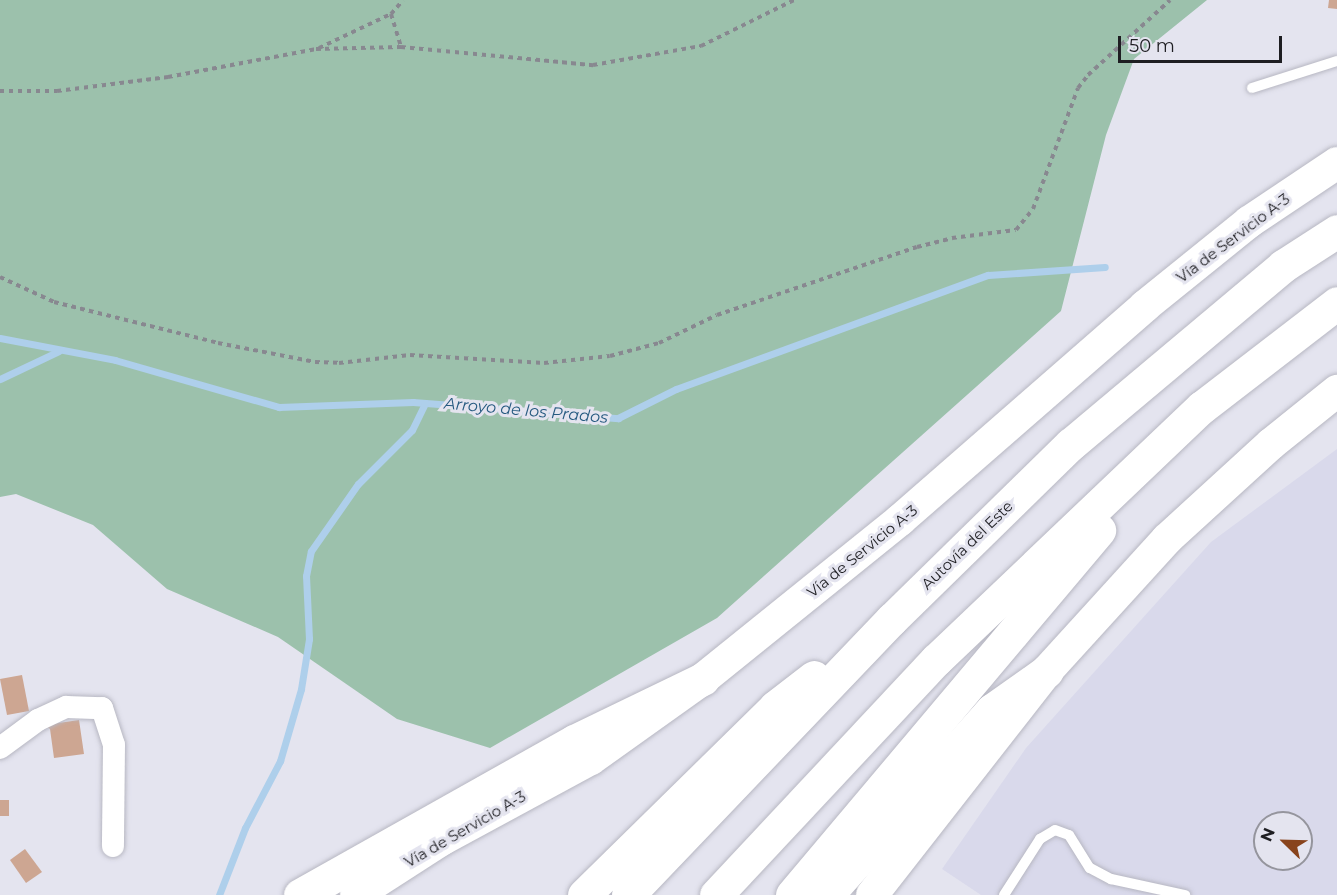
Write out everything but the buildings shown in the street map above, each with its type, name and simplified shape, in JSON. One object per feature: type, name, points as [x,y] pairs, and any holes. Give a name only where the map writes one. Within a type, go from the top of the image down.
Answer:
[{"type":"highway","name":"Autovía del Este","points":[[628,895],[892,619],[1071,444],[1283,266],[1337,231]]},
{"type":"highway","points":[[716,895],[936,660],[1202,407],[1337,303]]},
{"type":"highway","points":[[792,895],[1202,407]]},
{"type":"highway","points":[[584,895],[775,707],[892,619]]},
{"type":"highway","points":[[827,895],[992,710],[1047,671]]},
{"type":"highway","points":[[300,895],[574,741],[703,679]]},
{"type":"main road","name":"Vía de Servicio A-3","points":[[356,895],[441,840],[591,759],[703,679],[900,520],[1145,306],[1249,222],[1337,163]]},
{"type":"main road","points":[[872,895],[1047,671],[1167,540],[1271,444],[1337,391]]},
{"type":"street","points":[[0,748],[38,720],[66,707],[102,708],[114,745],[114,846]]},
{"type":"lane","points":[[1252,88],[1337,61]]},
{"type":"lane","points":[[1004,895],[1040,839],[1055,830],[1069,835],[1090,868],[1111,879],[1185,895]]},
{"type":"path","points":[[316,49],[391,15],[403,0]]},
{"type":"path","points":[[0,91],[57,91],[168,77],[316,49],[401,47],[593,65],[700,46],[794,0]]},
{"type":"path","points":[[0,277],[54,302],[218,343],[315,362],[339,363],[410,355],[544,363],[610,356],[659,343],[717,315],[918,247],[952,238],[1016,230],[1033,209],[1078,88],[1170,0]]},
{"type":"path","points":[[391,15],[401,47]]},
{"type":"shaded area","points":[[1337,449],[1337,895],[981,895],[942,869],[1026,748],[1211,542]]},
{"type":"green space","points":[[0,0],[1207,0],[1134,59],[1106,135],[1061,311],[717,618],[490,748],[397,719],[278,637],[167,589],[93,525],[16,494],[0,497]]},
{"type":"waterway","name":"Arroyo de los Prados","points":[[0,338],[115,360],[279,407],[413,402],[618,418],[676,389],[988,275],[1105,267]]},
{"type":"waterway","points":[[0,379],[59,351]]},
{"type":"waterway","points":[[219,895],[245,828],[280,761],[301,689],[309,639],[306,576],[311,551],[358,484],[412,430],[425,403]]}]
